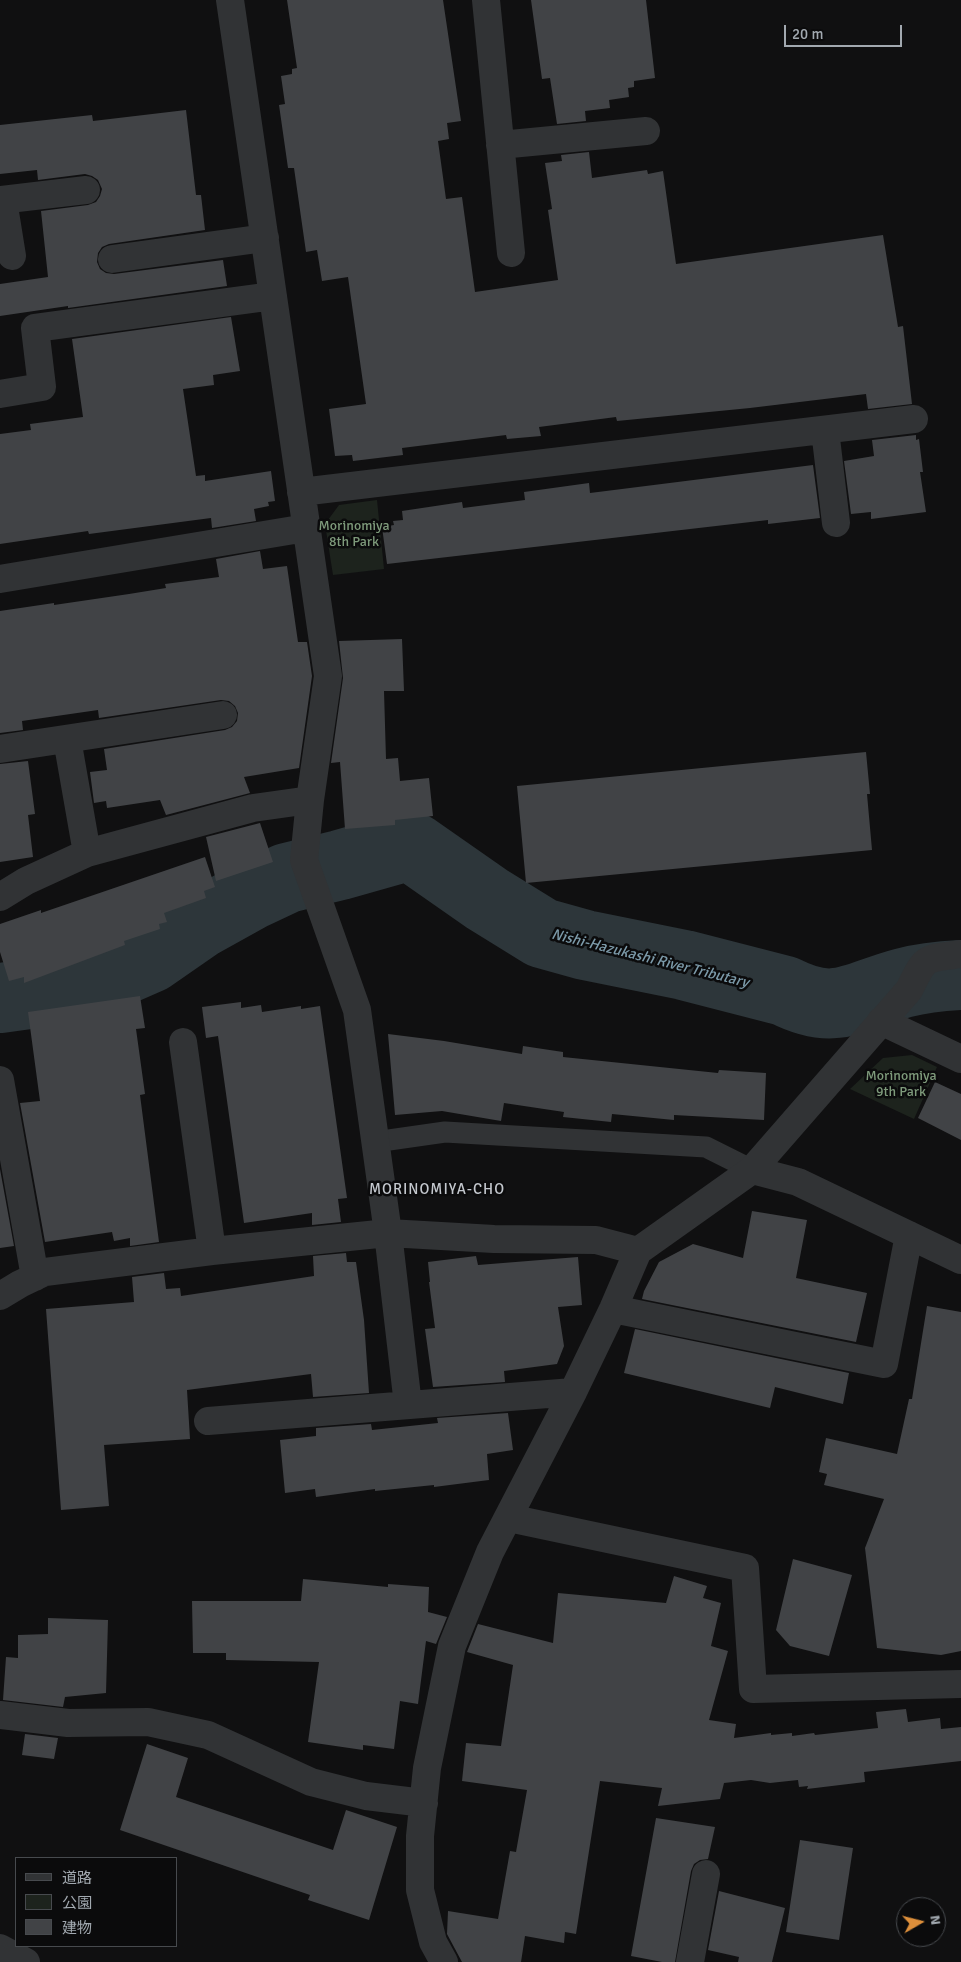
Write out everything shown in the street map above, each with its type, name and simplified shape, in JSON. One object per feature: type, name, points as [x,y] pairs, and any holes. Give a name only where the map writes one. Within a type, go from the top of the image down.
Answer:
[{"type":"street","points":[[230,0],[328,676],[310,800],[308,871],[357,1010],[388,1233],[408,1405]]},
{"type":"street","points":[[486,0],[511,253]]},
{"type":"street","points":[[500,145],[646,131]]},
{"type":"street","points":[[12,256],[1,200],[86,190]]},
{"type":"street","points":[[112,259],[265,238]]},
{"type":"street","points":[[0,394],[42,387],[35,328],[273,296]]},
{"type":"street","points":[[301,492],[914,420]]},
{"type":"street","points":[[825,430],[836,523]]},
{"type":"street","points":[[0,579],[306,528]]},
{"type":"street","points":[[0,749],[223,715]]},
{"type":"street","points":[[67,739],[87,853]]},
{"type":"street","points":[[0,897],[26,881],[87,853],[254,808],[310,800]]},
{"type":"street","points":[[444,1962],[433,1942],[420,1890],[420,1836],[427,1768],[452,1646],[490,1552],[573,1392],[613,1309],[638,1251],[752,1170],[909,990],[921,966],[927,960],[961,954]]},
{"type":"street","points":[[881,1021],[961,1059]]},
{"type":"street","points":[[183,1042],[212,1250]]},
{"type":"street","points":[[0,1080],[35,1276]]},
{"type":"street","points":[[752,1170],[798,1182],[961,1260]]},
{"type":"street","points":[[0,1296],[45,1272],[212,1250],[388,1233],[494,1239],[596,1240],[638,1251]]},
{"type":"street","points":[[613,1309],[884,1364],[909,1235]]},
{"type":"street","points":[[208,1421],[573,1392]]},
{"type":"street","points":[[509,1518],[745,1568],[753,1689],[961,1684]]},
{"type":"street","points":[[0,1716],[68,1723],[148,1722],[208,1736],[311,1782],[366,1796],[424,1803]]},
{"type":"street","points":[[690,1962],[706,1874]]},
{"type":"street","points":[[0,1948],[26,1962]]},
{"type":"lane","points":[[375,1142],[445,1132],[706,1146],[752,1170]]},
{"type":"green space","name":"Morinomiya 8th Park","points":[[377,500],[384,569],[333,575],[325,524],[339,505]]},
{"type":"green space","name":"Morinomiya 9th Park","points":[[912,1055],[937,1067],[914,1119],[850,1089],[883,1058]]},
{"type":"building","points":[[287,0],[443,0],[461,121],[447,123],[449,139],[438,141],[446,199],[462,197],[475,292],[558,280],[548,210],[552,209],[545,163],[562,161],[561,155],[589,152],[592,178],[647,170],[648,174],[663,171],[676,264],[883,235],[898,327],[903,326],[912,404],[868,409],[866,394],[750,408],[617,421],[616,417],[539,427],[541,436],[507,439],[506,435],[402,448],[403,455],[353,461],[352,455],[335,456],[329,409],[366,404],[348,277],[322,281],[317,250],[306,252],[294,168],[288,168],[279,105],[285,104],[281,76],[292,74],[292,69],[297,68]]},
{"type":"building","points":[[531,0],[646,0],[655,78],[634,81],[634,87],[628,88],[629,97],[609,100],[610,108],[585,111],[586,121],[557,124],[550,78],[542,79]]},
{"type":"building","points":[[186,110],[196,195],[201,195],[205,230],[109,244],[102,247],[98,253],[97,262],[100,269],[106,273],[114,274],[223,260],[227,286],[0,316],[0,284],[48,277],[41,211],[88,205],[96,202],[102,189],[98,180],[85,174],[38,180],[37,170],[0,174],[0,125],[92,115],[93,121]]},
{"type":"building","points":[[231,317],[240,371],[213,375],[214,385],[183,389],[196,476],[205,475],[205,481],[271,471],[275,501],[268,502],[269,506],[254,509],[256,521],[212,528],[211,518],[89,534],[88,531],[0,544],[0,434],[31,430],[30,424],[83,417],[72,339]]},
{"type":"building","points":[[916,435],[916,440],[919,439],[923,472],[920,472],[926,512],[871,519],[871,512],[851,514],[844,461],[874,456],[872,440]]},
{"type":"building","points":[[813,465],[820,518],[768,524],[768,520],[387,564],[382,527],[394,525],[393,521],[403,520],[402,511],[462,502],[463,508],[525,500],[524,492],[589,483],[590,493]]},
{"type":"building","points":[[260,551],[263,569],[287,566],[298,642],[307,642],[312,676],[299,768],[244,777],[250,793],[166,815],[160,800],[107,808],[106,801],[94,803],[90,772],[107,770],[104,749],[225,730],[232,727],[237,721],[238,713],[235,706],[229,701],[221,700],[99,718],[98,710],[22,721],[23,730],[0,733],[0,611],[129,594],[166,588],[165,584],[219,577],[216,559]]},
{"type":"building","points":[[402,639],[404,691],[384,691],[386,759],[398,758],[400,781],[429,778],[433,816],[395,820],[395,825],[345,829],[340,762],[331,763],[343,678],[339,641]]},
{"type":"building","points":[[866,752],[870,794],[867,794],[872,850],[526,883],[517,786]]},
{"type":"building","points":[[28,761],[35,814],[28,815],[33,857],[0,862],[0,764]]},
{"type":"building","points":[[260,823],[273,862],[216,881],[206,837]]},
{"type":"building","points":[[205,857],[215,887],[204,891],[206,898],[164,913],[167,922],[159,924],[160,929],[124,941],[125,945],[24,983],[24,977],[9,981],[0,952],[0,924],[41,910],[41,913]]},
{"type":"building","points":[[140,996],[145,1028],[136,1029],[145,1094],[140,1095],[159,1242],[130,1246],[130,1238],[114,1241],[112,1232],[45,1242],[20,1103],[40,1101],[28,1012]]},
{"type":"building","points":[[241,1002],[241,1008],[261,1005],[262,1012],[301,1006],[301,1009],[320,1006],[347,1198],[338,1199],[341,1222],[312,1225],[312,1213],[244,1223],[218,1036],[206,1038],[202,1007]]},
{"type":"building","points":[[388,1034],[522,1054],[523,1046],[563,1052],[563,1057],[718,1073],[719,1070],[766,1073],[764,1120],[674,1115],[674,1120],[612,1114],[611,1122],[563,1117],[564,1112],[504,1103],[501,1121],[442,1111],[395,1115]]},
{"type":"building","points":[[935,1082],[961,1094],[961,1140],[918,1118]]},
{"type":"building","points":[[0,1169],[14,1246],[0,1248]]},
{"type":"building","points":[[752,1211],[807,1220],[796,1278],[867,1293],[856,1342],[642,1299],[644,1291],[659,1262],[693,1244],[743,1258]]},
{"type":"building","points":[[346,1253],[347,1262],[356,1262],[364,1320],[369,1393],[313,1397],[311,1374],[187,1390],[190,1439],[104,1445],[109,1506],[61,1510],[46,1309],[134,1302],[132,1277],[164,1273],[166,1289],[180,1288],[181,1296],[314,1276],[313,1256]]},
{"type":"building","points":[[476,1256],[478,1265],[578,1257],[582,1305],[558,1307],[564,1346],[557,1364],[504,1371],[505,1382],[433,1387],[425,1329],[435,1328],[428,1262]]},
{"type":"building","points":[[927,1306],[961,1312],[961,1651],[941,1655],[877,1648],[865,1548],[884,1499],[824,1485],[827,1474],[819,1472],[826,1438],[897,1454],[909,1399],[912,1399]]},
{"type":"building","points":[[635,1329],[849,1373],[843,1404],[775,1387],[770,1408],[624,1373]]},
{"type":"building","points":[[508,1413],[513,1450],[487,1454],[489,1480],[434,1487],[434,1485],[375,1491],[375,1489],[316,1497],[315,1489],[285,1493],[280,1440],[316,1436],[316,1428],[371,1424],[372,1430],[438,1423],[437,1418]]},
{"type":"building","points":[[793,1559],[852,1575],[829,1656],[790,1646],[776,1630]]},
{"type":"building","points":[[674,1576],[707,1586],[703,1598],[721,1603],[711,1646],[728,1651],[709,1720],[736,1724],[734,1738],[771,1733],[771,1735],[792,1733],[792,1736],[814,1733],[815,1735],[878,1728],[876,1712],[906,1709],[908,1722],[940,1718],[941,1729],[961,1727],[961,1761],[864,1772],[865,1782],[807,1789],[808,1786],[799,1787],[798,1780],[770,1783],[751,1780],[724,1783],[720,1799],[658,1806],[662,1788],[600,1781],[576,1934],[565,1932],[564,1943],[525,1936],[521,1962],[462,1962],[447,1934],[448,1911],[498,1919],[510,1851],[516,1852],[527,1790],[462,1781],[466,1743],[501,1746],[513,1665],[467,1652],[478,1624],[553,1643],[558,1593],[666,1603]]},
{"type":"building","points":[[303,1579],[388,1587],[388,1584],[429,1587],[428,1612],[447,1617],[436,1644],[426,1641],[418,1704],[400,1701],[394,1749],[363,1745],[363,1750],[308,1742],[319,1662],[226,1660],[226,1653],[193,1653],[192,1601],[301,1601]]},
{"type":"building","points":[[48,1618],[108,1620],[106,1693],[65,1697],[63,1707],[3,1700],[6,1657],[18,1658],[18,1635],[48,1634]]},
{"type":"building","points":[[25,1734],[58,1738],[54,1759],[22,1755]]},
{"type":"building","points":[[147,1744],[188,1758],[176,1797],[333,1850],[346,1810],[397,1827],[369,1920],[308,1900],[310,1895],[120,1830]]},
{"type":"building","points":[[656,1818],[715,1827],[708,1859],[700,1860],[694,1864],[691,1871],[675,1962],[662,1962],[631,1956]]},
{"type":"building","points":[[800,1840],[853,1848],[839,1940],[786,1932]]},
{"type":"building","points":[[719,1891],[785,1908],[772,1962],[738,1962],[739,1957],[708,1950]]},
{"type":"waterway","name":"Nishi-Hazukashi River Tributary","points":[[0,998],[86,986],[150,958],[199,924],[253,894],[287,878],[400,848],[414,848],[487,899],[542,933],[585,945],[684,965],[785,991],[818,1003],[845,1002],[910,981],[961,975]]},
{"type":"district","name":"MORINOMIYA-CHO","points":[[437,1190]]}]
